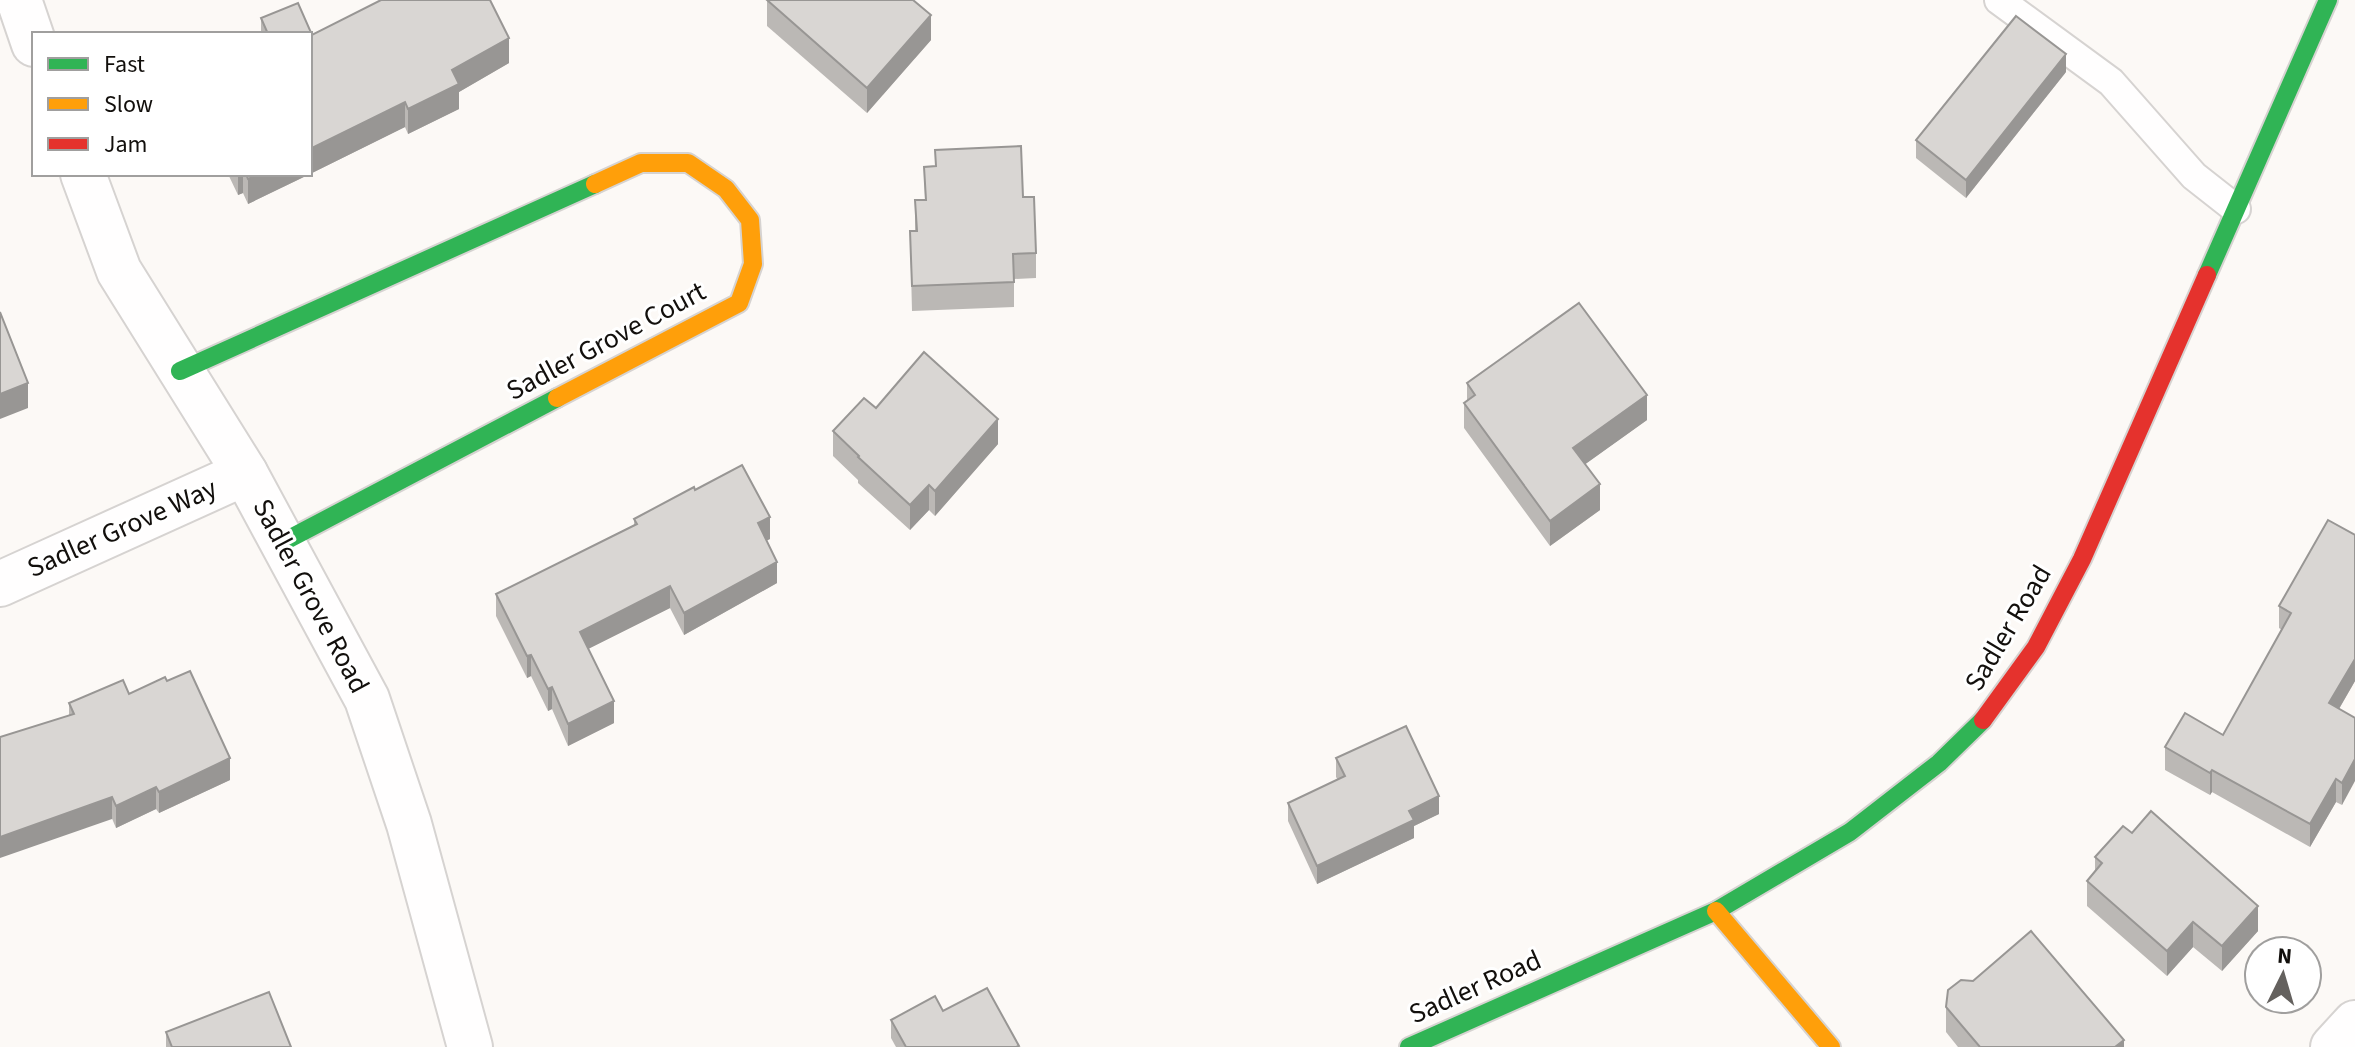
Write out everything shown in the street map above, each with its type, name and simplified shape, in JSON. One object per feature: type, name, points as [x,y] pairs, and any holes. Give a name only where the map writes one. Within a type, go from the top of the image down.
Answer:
[{"type":"street","points":[[19,0],[32,38]]},
{"type":"street","name":"Sadler Road","points":[[1409,1047],[1716,911],[1850,832],[1939,763],[1987,716],[2036,647],[2082,559],[2328,0]]},
{"type":"street","name":"Sadler Grove Court","points":[[180,371],[641,163],[688,163],[726,189],[750,220],[753,264],[739,303],[283,542]]},
{"type":"street","name":"Sadler Grove Road","points":[[84,176],[119,271],[245,473],[367,699],[409,824],[470,1047]]},
{"type":"street","name":"Sadler Grove Way","points":[[0,584],[245,473]]},
{"type":"street","points":[[1716,911],[1831,1047]]},
{"type":"street","points":[[2333,1047],[2355,1023]]},
{"type":"lane","points":[[1999,0],[2111,82],[2194,176],[2236,209]]},
{"type":"building","points":[[381,0],[490,0],[509,38],[452,70],[459,84],[408,109],[405,102],[312,148],[312,35]]},
{"type":"building","points":[[767,0],[913,0],[931,15],[867,88]]},
{"type":"building","points":[[298,3],[311,32],[267,32],[261,18]]},
{"type":"building","points":[[2016,16],[2066,54],[1966,180],[1916,140]]},
{"type":"building","points":[[1021,146],[1023,197],[1034,197],[1036,253],[1013,254],[1014,282],[912,286],[910,231],[917,231],[915,200],[926,200],[924,167],[936,166],[935,150]]},
{"type":"building","points":[[1579,303],[1647,395],[1573,448],[1600,484],[1550,521],[1464,403],[1475,395],[1467,383]]},
{"type":"building","points":[[0,312],[28,383],[0,394]]},
{"type":"building","points":[[924,352],[998,419],[935,491],[929,485],[910,505],[833,431],[864,398],[876,408]]},
{"type":"building","points":[[742,465],[770,517],[758,523],[777,562],[684,613],[670,586],[580,632],[614,701],[568,724],[552,687],[548,689],[531,655],[527,656],[496,594],[637,524],[634,519]]},
{"type":"building","points":[[2328,520],[2355,535],[2355,659],[2329,703],[2355,718],[2355,759],[2342,783],[2336,779],[2310,824],[2165,747],[2185,713],[2223,735],[2291,613],[2279,606]]},
{"type":"building","points":[[190,671],[230,758],[159,792],[156,787],[116,806],[112,797],[0,837],[0,737],[74,714],[69,703],[123,680],[129,694],[165,677],[167,681]]},
{"type":"building","points":[[1406,726],[1439,796],[1409,811],[1414,820],[1317,866],[1288,803],[1345,776],[1336,758]]},
{"type":"building","points":[[2151,811],[2258,906],[2222,946],[2193,922],[2167,951],[2087,881],[2102,863],[2095,857],[2123,826],[2132,833]]},
{"type":"building","points":[[2031,931],[2124,1040],[2115,1047],[1980,1047],[1946,1007],[1948,990],[1961,980],[1973,981]]},
{"type":"building","points":[[987,988],[1019,1046],[906,1047],[891,1020],[935,996],[943,1011]]},
{"type":"building","points":[[269,992],[291,1047],[172,1047],[166,1032]]},
{"type":"traffic: fast","points":[[2207,275],[2328,0]]},
{"type":"traffic: fast","points":[[180,371],[595,184]]},
{"type":"traffic: fast","points":[[283,542],[557,398]]},
{"type":"traffic: fast","points":[[1409,1047],[1716,911],[1850,832],[1939,763],[1983,720]]},
{"type":"traffic: slow","points":[[557,398],[739,303],[753,264],[750,220],[726,189],[688,163],[641,163],[595,184]]},
{"type":"traffic: slow","points":[[1716,911],[1831,1047]]},
{"type":"traffic: jam","points":[[1983,720],[2036,647],[2082,559],[2207,275]]}]
